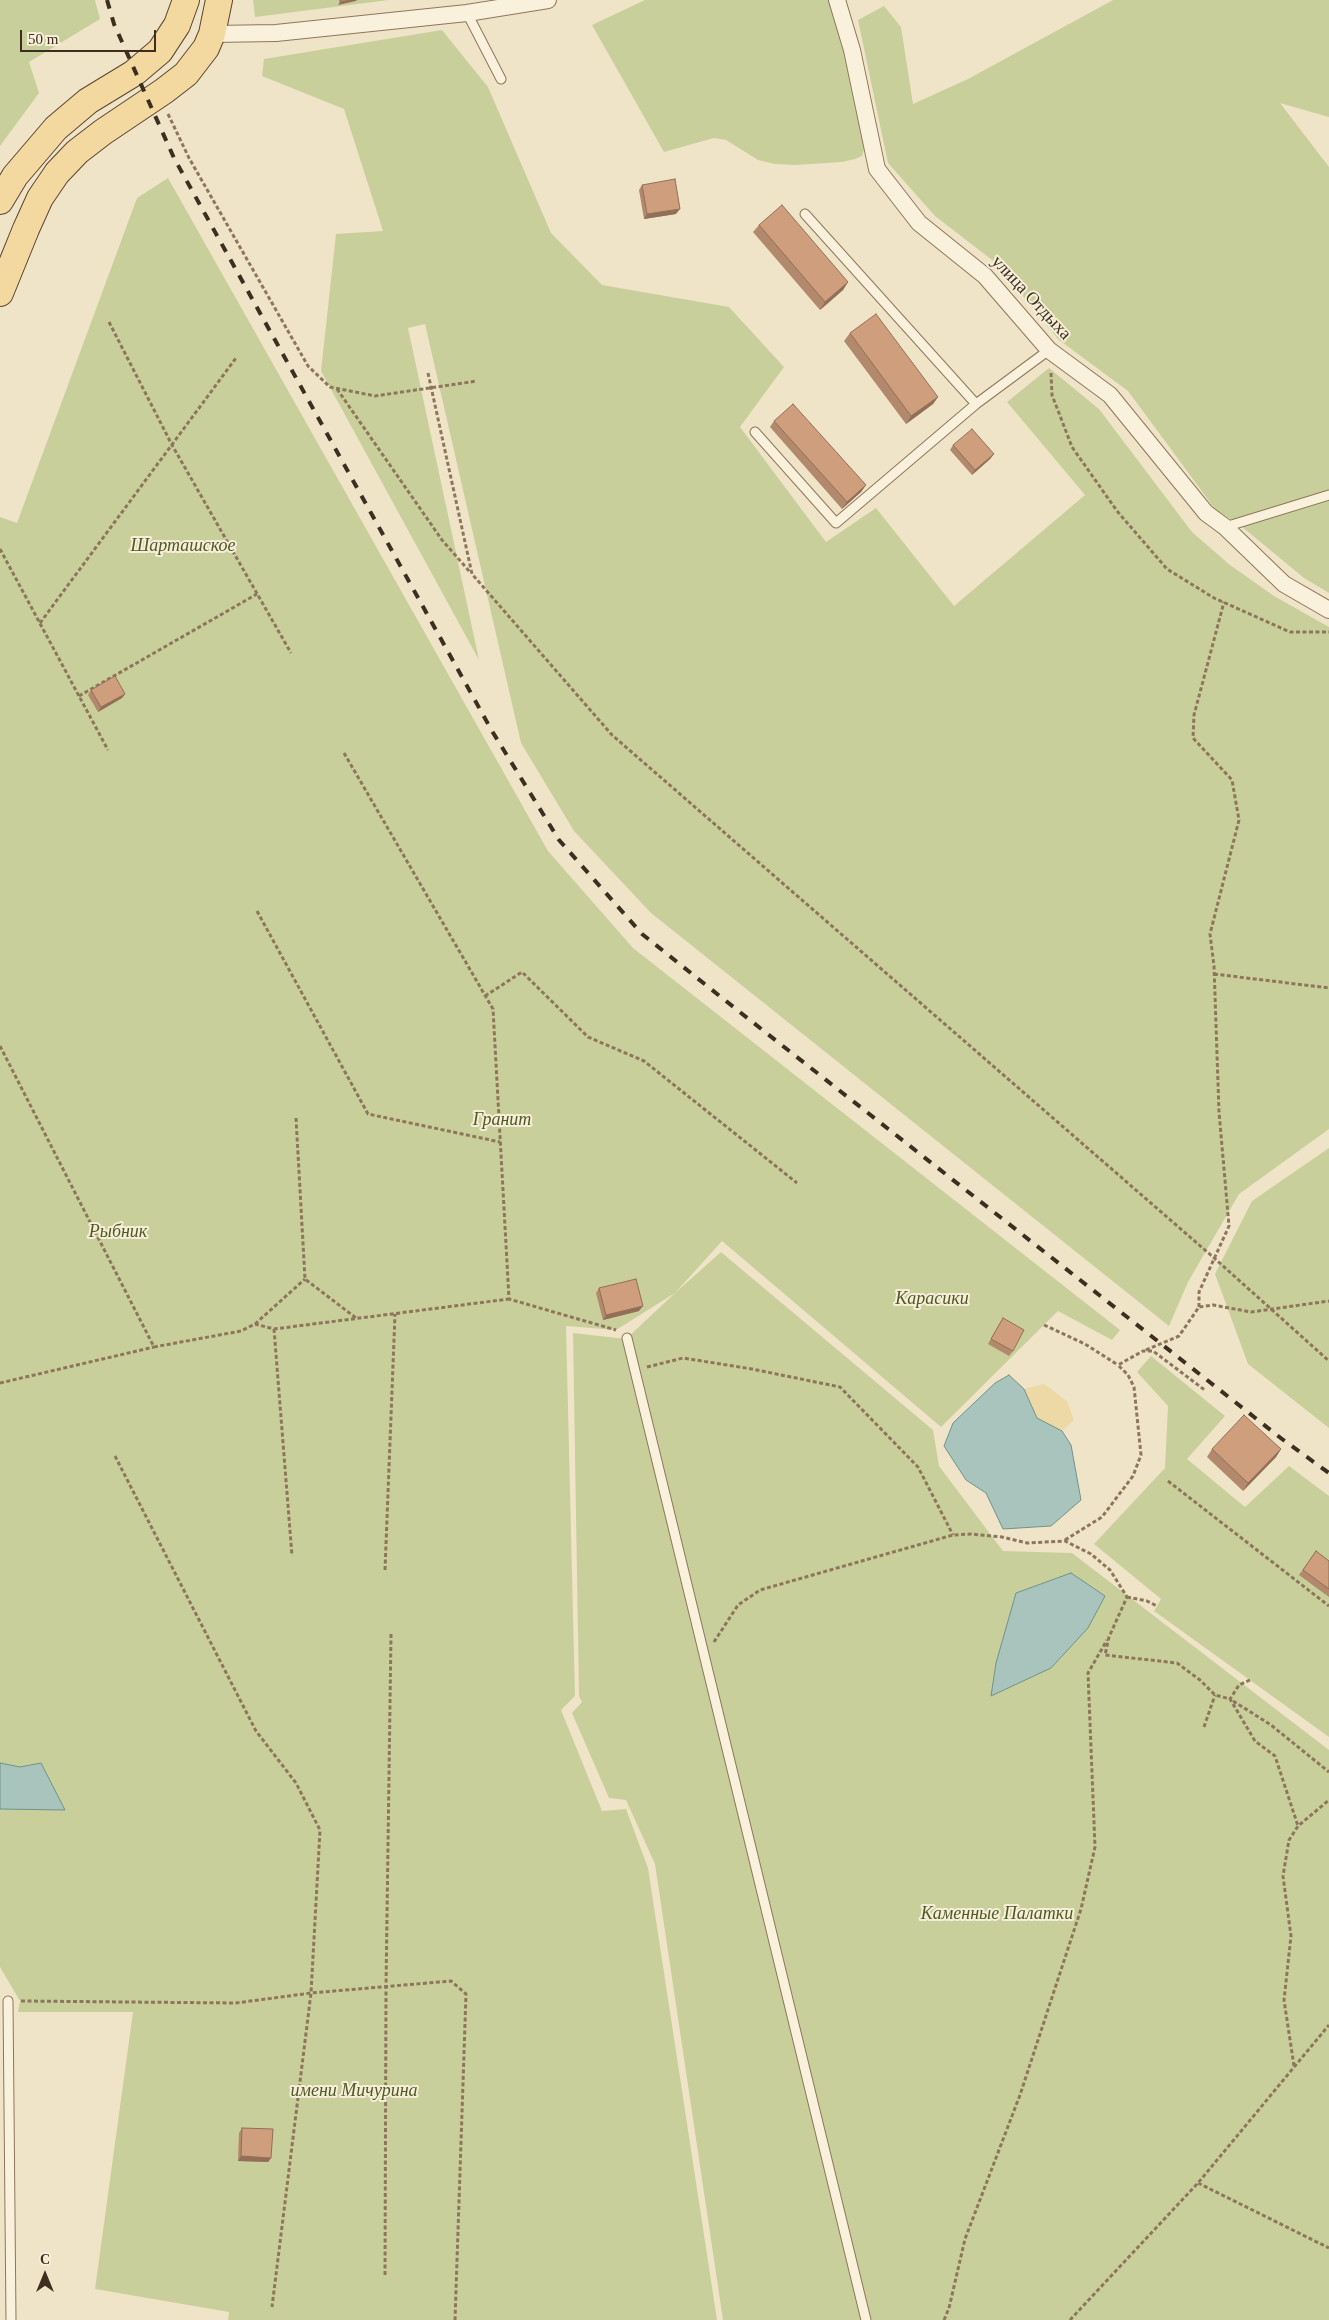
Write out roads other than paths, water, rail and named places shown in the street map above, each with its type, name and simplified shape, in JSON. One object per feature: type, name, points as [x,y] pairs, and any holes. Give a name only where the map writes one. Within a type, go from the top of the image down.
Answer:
[{"type":"main road","points":[[0,201],[26,161],[70,114],[134,73],[160,51],[177,26],[186,0]]},
{"type":"main road","points":[[0,293],[40,198],[57,172],[77,152],[103,132],[186,74],[206,48],[212,34],[219,0]]},
{"type":"street","points":[[212,34],[276,33],[467,13],[548,0]]},
{"type":"street","name":"улица Отдыха","points":[[838,0],[854,59],[877,169],[919,223],[985,276],[1049,350],[1110,395],[1206,513],[1224,527],[1284,584],[1329,610]]},
{"type":"lane","points":[[467,13],[501,79]]},
{"type":"lane","points":[[805,214],[976,404]]},
{"type":"lane","points":[[755,432],[836,523],[976,404],[1049,350]]},
{"type":"lane","points":[[1224,527],[1329,495]]},
{"type":"lane","points":[[627,1338],[866,2320]]},
{"type":"lane","points":[[8,2001],[11,2320]]},
{"type":"water","points":[[1009,1375],[1024,1389],[1037,1418],[1062,1431],[1071,1445],[1081,1500],[1051,1526],[1003,1529],[986,1493],[966,1480],[944,1446],[953,1423],[995,1383]]},
{"type":"water","points":[[1071,1573],[1105,1596],[1088,1628],[1051,1668],[991,1696],[996,1663],[1016,1593]]},
{"type":"water","points":[[0,1763],[20,1767],[41,1763],[65,1810],[0,1809]]},
{"type":"railway","points":[[107,0],[114,24],[174,158],[492,731],[559,840],[642,934],[1282,1439],[1329,1473]]},
{"type":"park label","name":"Шарташское","points":[[183,546]]},
{"type":"park label","name":"Гранит","points":[[502,1120]]},
{"type":"park label","name":"Рыбник","points":[[118,1232]]},
{"type":"park label","name":"Карасики","points":[[932,1299]]},
{"type":"park label","name":"Каменные Палатки","points":[[997,1914]]},
{"type":"park label","name":"имени Мичурина","points":[[354,2091]]}]
